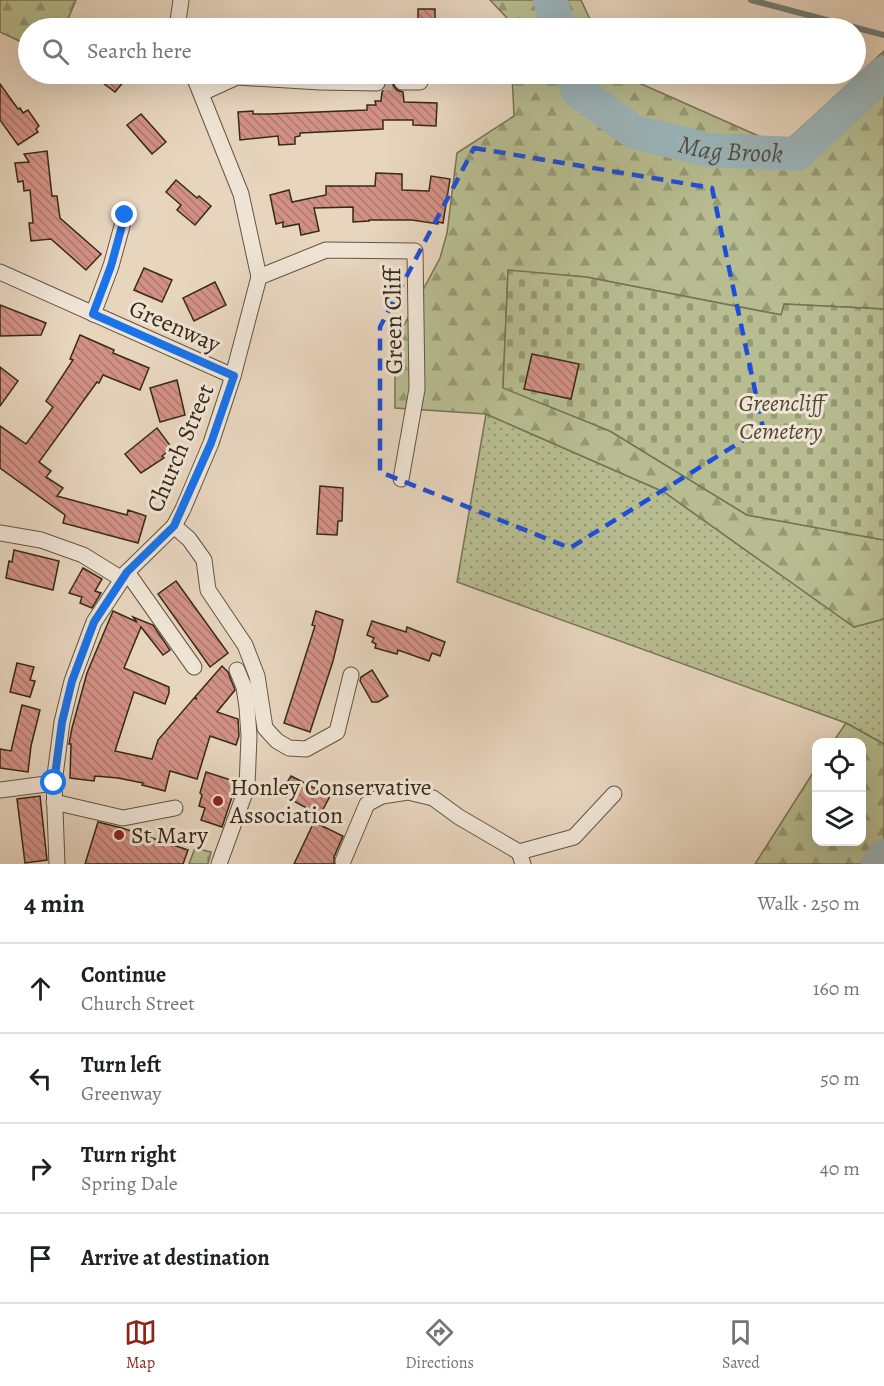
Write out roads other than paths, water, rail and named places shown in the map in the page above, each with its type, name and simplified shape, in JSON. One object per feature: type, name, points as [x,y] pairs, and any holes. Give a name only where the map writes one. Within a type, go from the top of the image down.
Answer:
[{"type":"street","points":[[178,18],[181,0]]},
{"type":"street","points":[[198,84],[241,194],[259,277],[234,376]]},
{"type":"street","points":[[202,93],[222,84]]},
{"type":"street","points":[[93,314],[111,266],[125,215]]},
{"type":"street","name":"Green Cliff","points":[[259,277],[326,250],[415,251],[417,390],[401,479]]},
{"type":"street","name":"Greenway","points":[[0,272],[234,376]]},
{"type":"street","name":"Church Street","points":[[57,864],[54,783],[62,722],[72,681],[94,622],[125,576],[174,526],[211,443],[234,376]]},
{"type":"street","points":[[174,526],[189,539],[204,560],[208,590],[244,645],[257,676],[265,728],[277,741],[288,748],[306,749],[337,732],[351,675]]},
{"type":"street","points":[[0,533],[41,540],[83,555],[125,576],[194,667]]},
{"type":"street","points":[[219,864],[247,787],[249,726],[244,687],[237,670]]},
{"type":"street","points":[[0,790],[54,783]]},
{"type":"street","points":[[343,861],[367,804],[382,796],[408,792],[433,798],[521,858],[574,837],[615,794]]},
{"type":"street","points":[[54,802],[123,819],[175,808]]},
{"type":"waterway","name":"Mag Brook","points":[[550,0],[556,18]]},
{"type":"waterway","points":[[751,0],[819,18]]},
{"type":"waterway","points":[[866,30],[884,35]]},
{"type":"waterway","name":"Mag Brook","points":[[576,84],[578,91],[634,132],[708,150],[797,154],[884,73]]},
{"type":"waterway","points":[[878,864],[884,856]]},
{"type":"place","name":"Honley Conservative Association","points":[[218,801]]},
{"type":"place","name":"St Mary","points":[[119,835]]},
{"type":"park label","name":"Greencliff Cemetery","points":[[781,417]]}]
